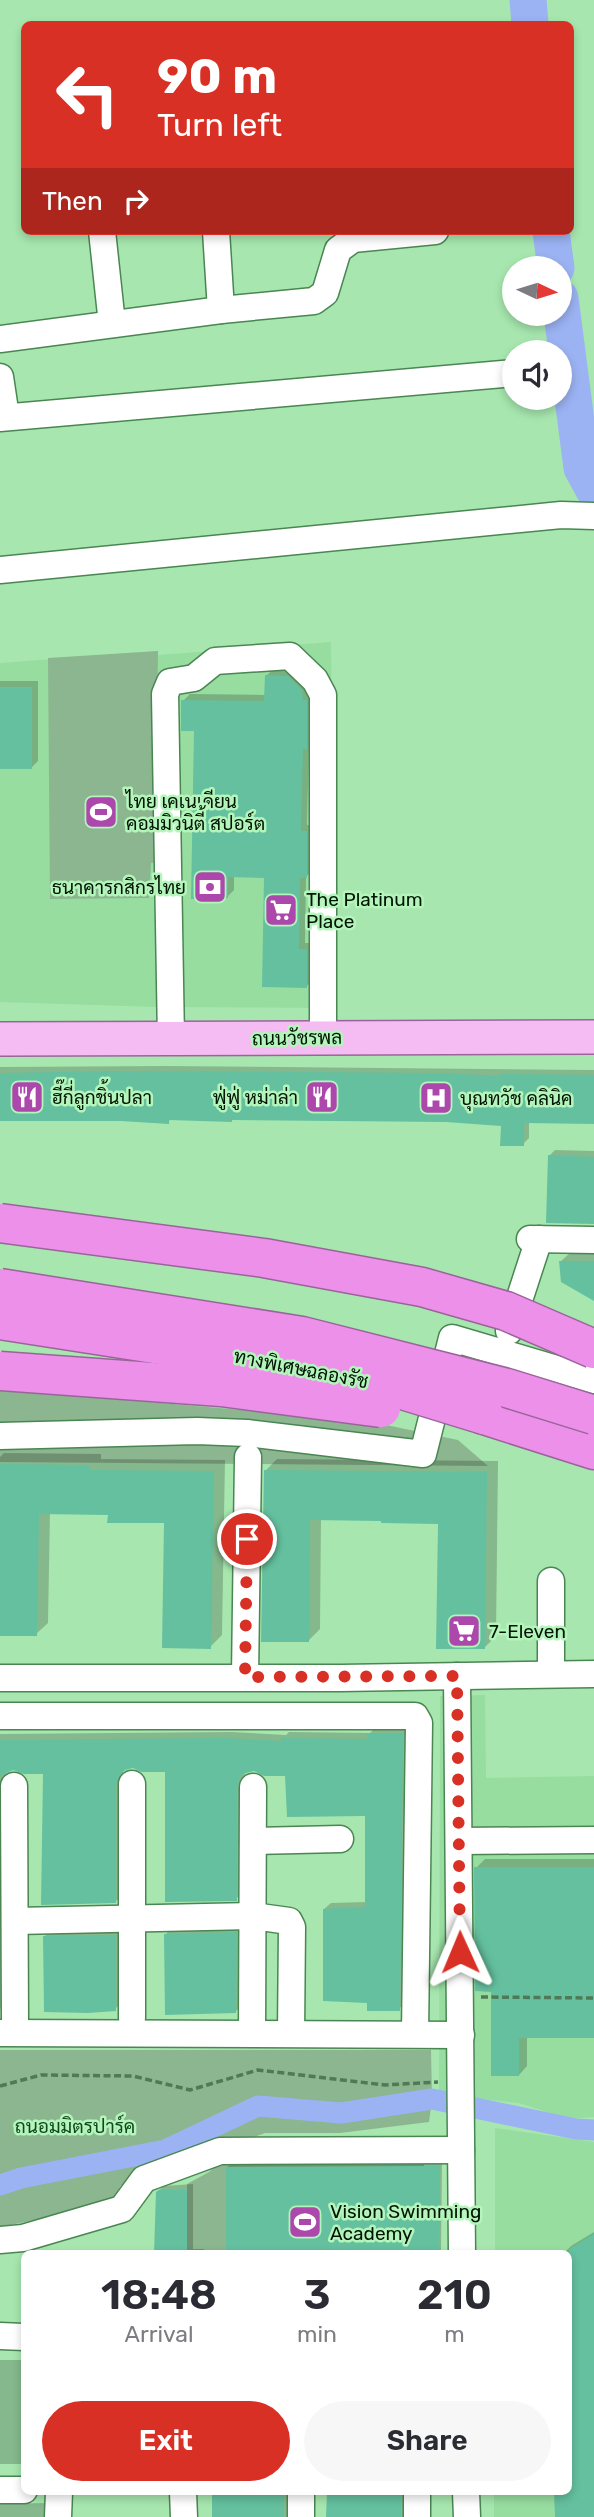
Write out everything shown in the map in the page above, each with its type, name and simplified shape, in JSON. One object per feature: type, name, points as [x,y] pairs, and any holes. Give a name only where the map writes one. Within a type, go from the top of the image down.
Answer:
[{"type":"highway","points":[[0,1223],[264,1258],[422,1287],[506,1311],[594,1349]]},
{"type":"highway","name":"ทางพิเศษฉลองรัช","points":[[0,1288],[302,1336],[507,1388],[594,1415]]},
{"type":"highway","name":"ทางพิเศษฉลองรัช","points":[[0,1320],[302,1367],[396,1388],[594,1450]]},
{"type":"highway","points":[[0,1371],[221,1387],[416,1412],[484,1415]]},
{"type":"main road","name":"ถนนวัชรพล","points":[[0,1039],[594,1037]]},
{"type":"street","points":[[102,235],[111,324]]},
{"type":"street","points":[[216,235],[221,310]]},
{"type":"street","points":[[0,339],[221,310],[314,301],[325,293],[338,250],[353,239],[394,235]]},
{"type":"street","points":[[0,377],[3,418],[502,374]]},
{"type":"street","points":[[0,569],[585,516]]},
{"type":"street","points":[[171,1040],[165,694],[170,682],[194,678],[215,661],[290,656],[316,680],[323,695],[323,1038]]},
{"type":"street","points":[[502,1353],[535,1240],[594,1240]]},
{"type":"street","points":[[0,1436],[197,1431],[247,1433],[423,1454],[452,1338],[594,1380]]},
{"type":"street","points":[[248,1457],[253,1677],[260,1716]]},
{"type":"street","points":[[551,1581],[551,1674]]},
{"type":"street","points":[[0,1678],[594,1674]]},
{"type":"street","points":[[457,1676],[462,2250]]},
{"type":"street","points":[[0,1716],[415,1716],[419,1723],[415,2034]]},
{"type":"street","points":[[132,1784],[132,2018]]},
{"type":"street","points":[[14,1786],[15,1921],[8,2028],[461,2035]]},
{"type":"street","points":[[252,2033],[253,1787]]},
{"type":"street","points":[[253,1841],[340,1839]]},
{"type":"street","points":[[458,1841],[594,1840]]},
{"type":"street","points":[[15,1921],[253,1916],[291,1923],[290,2033]]},
{"type":"street","points":[[0,2240],[23,2238],[122,2209],[144,2179],[220,2151],[461,2115]]},
{"type":"street","points":[[0,2336],[21,2337]]},
{"type":"street","points":[[0,2490],[21,2490]]},
{"type":"street","points":[[58,2517],[59,2495]]},
{"type":"street","points":[[183,2495],[184,2517]]},
{"type":"street","points":[[301,2495],[301,2517]]},
{"type":"street","points":[[417,2495],[417,2517]]},
{"type":"street","points":[[466,2495],[467,2517]]},
{"type":"path","points":[[478,1997],[594,1998]]},
{"type":"path","points":[[0,2086],[41,2075],[133,2076],[190,2090],[258,2070],[385,2085],[461,2115]]},
{"type":"shaded area","points":[[331,642],[335,1008],[155,1007],[0,1002],[0,663]]},
{"type":"shaded area","points":[[485,1695],[486,1778],[594,1776],[594,2117],[568,2119],[519,2103],[439,2095],[440,1696]]},
{"type":"shaded area","points":[[495,2128],[594,2142],[594,2517],[494,2517],[494,2495],[572,2495],[572,2250],[495,2250]]},
{"type":"green space","name":"ไทย เคเนเดียน คอมมิวนิตี้ สปอร์ต","points":[[158,651],[157,734],[152,734],[156,863],[151,863],[149,898],[50,899],[48,658]]},
{"type":"green space","points":[[0,1389],[367,1421],[458,1440],[488,1466],[0,1462]]},
{"type":"green space","name":"ถนอมมิตรปาร์ค","points":[[0,2050],[431,2050],[432,2099],[429,2122],[340,2133],[265,2133],[120,2186],[117,2203],[0,2227]]},
{"type":"green space","name":"Vision Swimming Academy","points":[[226,2156],[424,2157],[424,2250],[187,2250],[187,2184],[209,2172]]},
{"type":"building","points":[[265,675],[288,676],[302,690],[303,700],[307,700],[307,749],[303,749],[301,831],[307,831],[307,878],[300,878],[299,949],[307,949],[307,988],[262,987],[264,878],[228,877],[228,898],[191,899],[194,731],[181,731],[181,700],[264,701]]},
{"type":"building","points":[[0,687],[32,687],[32,769],[0,769]]},
{"type":"building","points":[[122,1071],[594,1075],[594,1124],[524,1123],[524,1146],[500,1146],[501,1126],[446,1122],[169,1120],[169,1124],[121,1121],[0,1121],[0,1073]]},
{"type":"building","points":[[548,1155],[594,1157],[594,1224],[546,1223]]},
{"type":"building","points":[[559,1261],[594,1261],[594,1301],[561,1282]]},
{"type":"building","points":[[0,1464],[90,1465],[90,1470],[214,1471],[211,1649],[162,1648],[164,1523],[107,1523],[108,1515],[39,1514],[37,1636],[0,1636]]},
{"type":"building","points":[[264,1470],[487,1472],[485,1649],[436,1649],[438,1524],[381,1521],[310,1520],[309,1642],[261,1642]]},
{"type":"building","points":[[367,1733],[403,1733],[400,2011],[367,2011],[367,2003],[323,2001],[323,1909],[365,1907],[365,1816],[287,1817],[285,1776],[264,1776],[254,1771],[241,1775],[237,1787],[237,1901],[165,1902],[165,1772],[141,1772],[133,1768],[125,1770],[116,1784],[116,1903],[41,1905],[43,1774],[24,1774],[13,1770],[0,1776],[0,1740],[224,1738],[281,1741],[281,1738],[367,1739]]},
{"type":"building","points":[[474,1867],[594,1867],[594,2038],[519,2038],[519,2076],[491,2076],[491,1992],[475,1991]]},
{"type":"building","points":[[237,1932],[236,2013],[165,2015],[164,1934]]},
{"type":"building","points":[[116,1935],[116,2011],[44,2012],[43,1936]]},
{"type":"building","name":"Vision Swimming Academy","points":[[440,2166],[439,2250],[226,2250],[226,2167]]},
{"type":"building","points":[[187,2190],[187,2250],[154,2250],[156,2192]]},
{"type":"building","points":[[594,2234],[594,2517],[555,2517],[554,2495],[572,2495],[572,2250],[569,2249]]},
{"type":"building","points":[[212,2495],[284,2495],[284,2517],[212,2517]]},
{"type":"building","points":[[327,2495],[401,2495],[401,2517],[326,2517]]},
{"type":"waterway","points":[[528,0],[530,21]]},
{"type":"waterway","points":[[552,235],[554,256]]},
{"type":"waterway","points":[[564,326],[582,468],[594,490]]},
{"type":"waterway","points":[[0,2185],[21,2178],[165,2150],[258,2106],[341,2113],[432,2099],[576,2129],[594,2130]]},
{"type":"place","name":"ไทย เคเนเดียน คอมมิวนิตี้ สปอร์ต","points":[[101,812]]},
{"type":"place","name":"ธนาคารกสิกรไทย","points":[[210,887]]},
{"type":"place","name":"The Platinum Place","points":[[281,910]]},
{"type":"place","name":"ฮี๊กี่ลูกชิ้นปลา","points":[[27,1097]]},
{"type":"place","name":"ฟู่ฟู่ หม่าล่า","points":[[322,1097]]},
{"type":"place","name":"บุณทวัช คลินิค","points":[[436,1098]]},
{"type":"place","name":"7-Eleven","points":[[464,1631]]},
{"type":"place","name":"Vision Swimming Academy","points":[[305,2222]]},
{"type":"route","points":[[247,1539],[245,1677],[457,1676],[460,1952]]}]
